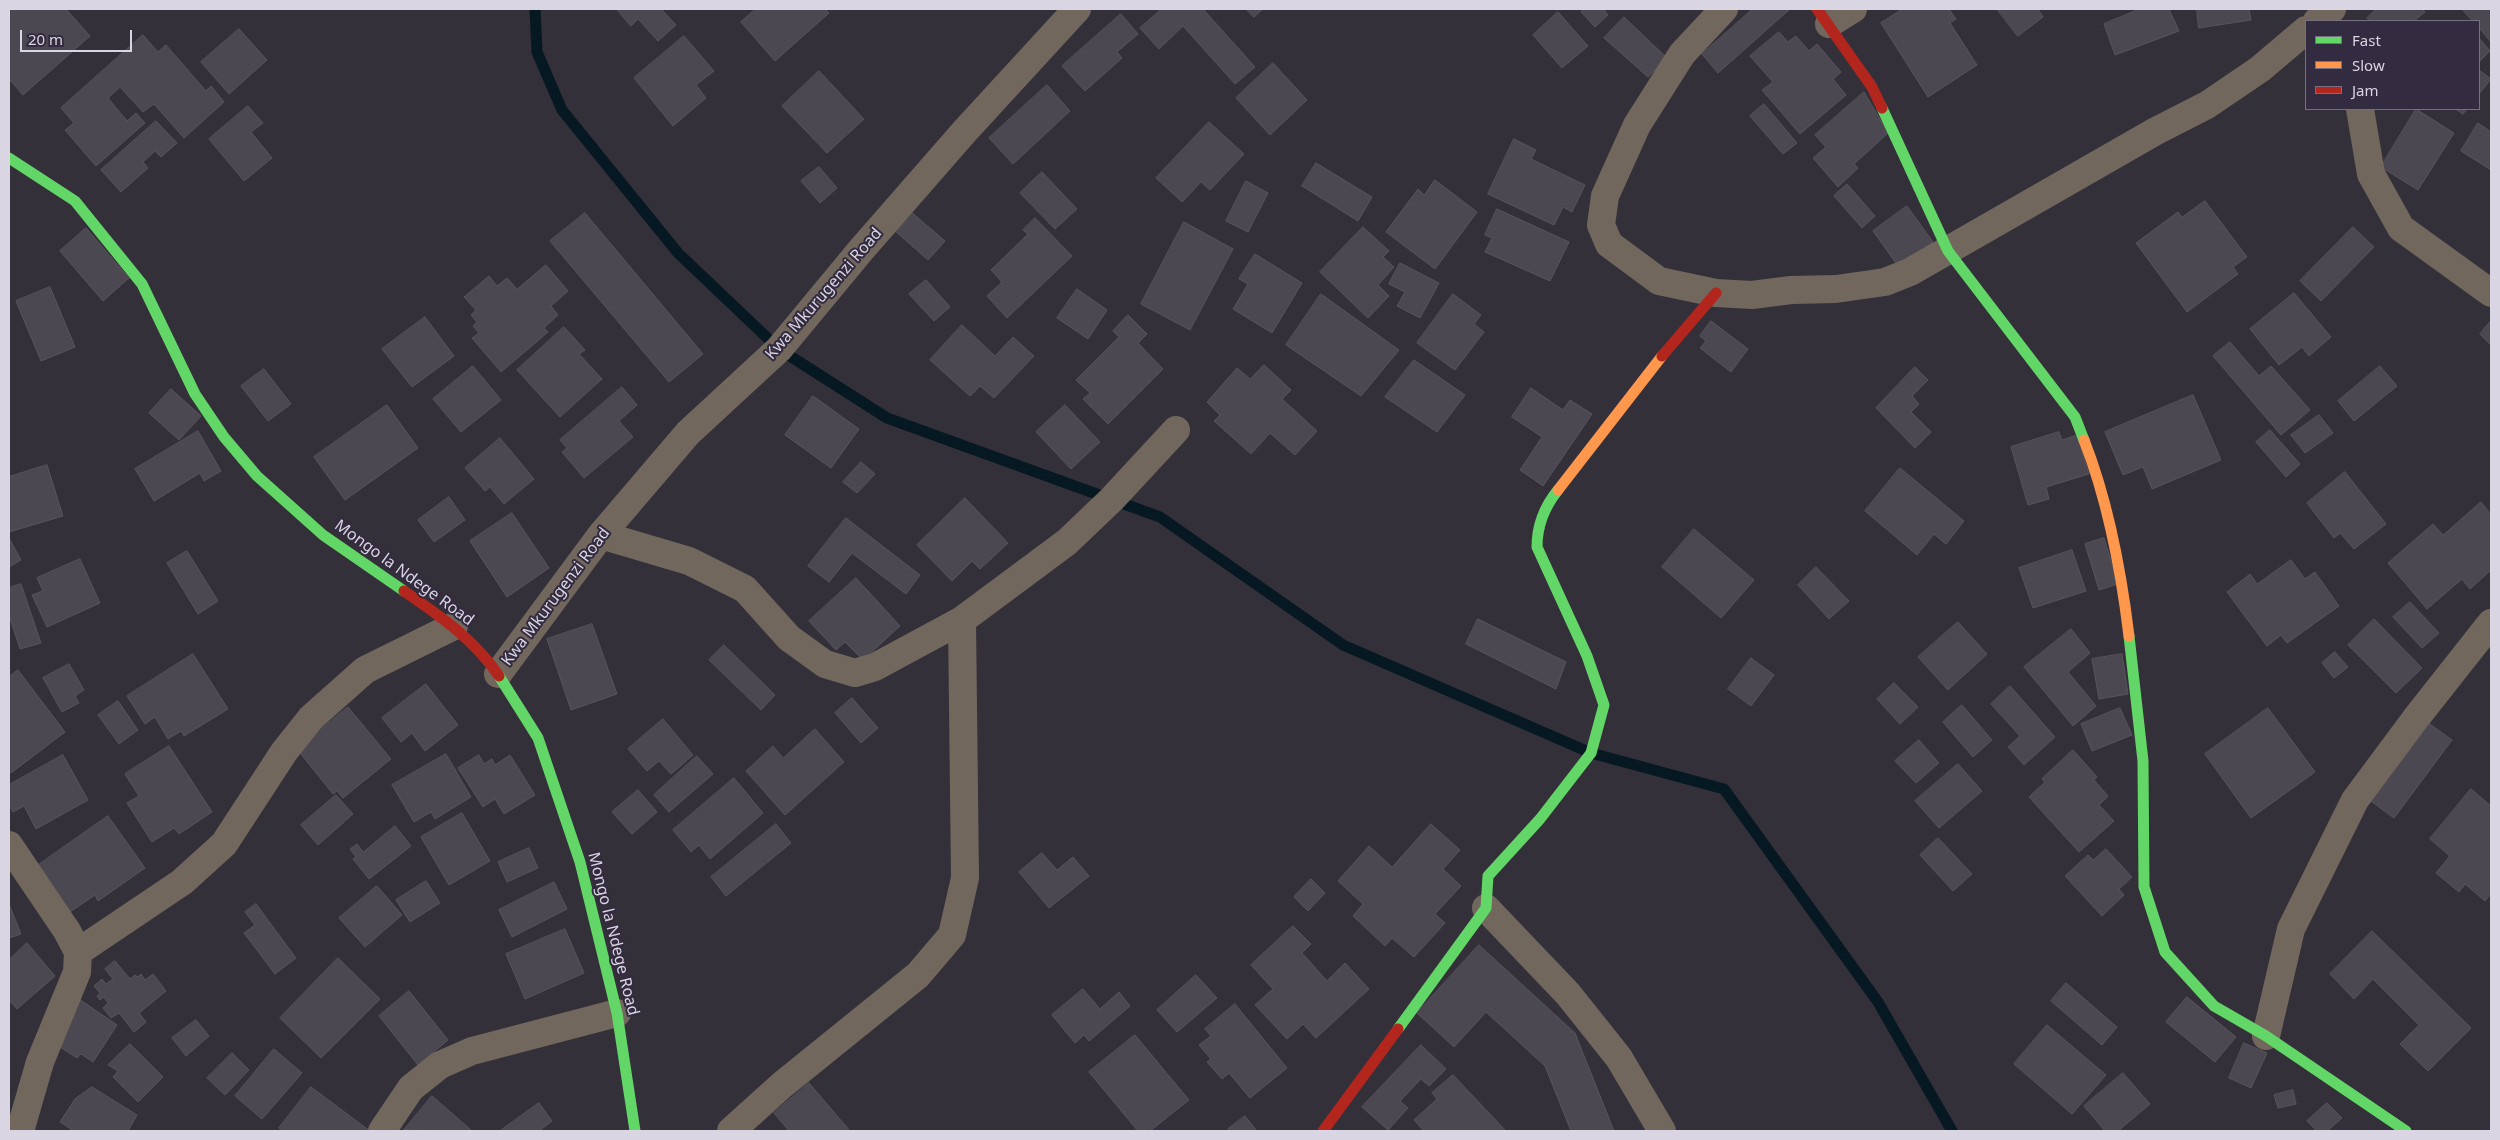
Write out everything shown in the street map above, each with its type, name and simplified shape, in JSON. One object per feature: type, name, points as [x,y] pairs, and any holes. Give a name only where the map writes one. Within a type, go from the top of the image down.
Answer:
[{"type":"street","name":"Kwa Mkurugenzi Road","points":[[498,674],[601,536],[688,433],[779,349],[881,228],[1077,9]]},
{"type":"street","points":[[1724,9],[1682,54],[1637,125],[1605,196],[1602,225],[1609,244],[1660,281],[1716,293],[1752,295],[1791,290],[1836,289],[1885,282],[1948,251],[2156,131],[2208,105],[2260,69],[2305,31]]},
{"type":"street","points":[[1854,9],[1823,16],[1872,87],[1905,154],[1948,251],[2075,417],[2096,470],[2123,586],[2128,625],[2143,761],[2144,887],[2165,952],[2214,1006],[2266,1036],[2372,1106],[2406,1131]]},
{"type":"street","points":[[2318,20],[2332,9]]},
{"type":"street","points":[[2360,110],[2371,174],[2401,228],[2491,293]]},
{"type":"street","name":"Mongo la Ndege Road","points":[[9,158],[75,201],[142,284],[195,394],[224,437],[257,476],[323,534],[454,626],[480,651],[498,674],[538,738],[580,862],[617,1013],[635,1131]]},
{"type":"street","points":[[1324,1131],[1486,908],[1488,876],[1540,819],[1591,752],[1604,706],[1587,656],[1538,547],[1537,532],[1550,500],[1621,411],[1650,370],[1716,293]]},
{"type":"street","points":[[601,536],[689,561],[745,589],[789,638],[825,664],[855,673],[875,668],[962,620],[1067,542],[1112,500],[1176,430]]},
{"type":"street","points":[[731,1131],[782,1085],[918,975],[952,935],[965,878],[962,620]]},
{"type":"street","points":[[2266,1036],[2291,929],[2355,800],[2416,718],[2491,623]]},
{"type":"street","points":[[78,952],[182,882],[224,844],[284,752],[311,718],[365,670],[454,626]]},
{"type":"street","points":[[9,845],[67,931],[78,952],[77,972],[40,1062],[20,1131]]},
{"type":"street","points":[[1486,908],[1568,994],[1619,1058],[1662,1131]]},
{"type":"street","points":[[382,1131],[411,1088],[440,1065],[472,1051],[617,1013]]},
{"type":"building","points":[[9,9],[66,9],[90,36],[23,95],[9,79]]},
{"type":"building","points":[[617,9],[661,9],[676,25],[658,41],[638,19],[631,26]]},
{"type":"building","points":[[756,9],[825,9],[829,13],[775,61],[741,22]]},
{"type":"building","points":[[1162,9],[1203,9],[1255,67],[1235,84],[1183,26],[1159,49],[1140,28]]},
{"type":"building","points":[[1246,9],[1263,9],[1254,17]]},
{"type":"building","points":[[1585,9],[1603,9],[1608,15],[1595,27],[1581,12]]},
{"type":"building","points":[[1753,9],[1790,9],[1718,73],[1702,54]]},
{"type":"building","points":[[1903,9],[1949,9],[1956,19],[1950,23],[1977,65],[1928,97],[1881,23]]},
{"type":"building","points":[[1997,9],[2038,9],[2043,17],[2018,36]]},
{"type":"building","points":[[2140,9],[2169,9],[2179,31],[2115,55],[2104,24]]},
{"type":"building","points":[[2197,9],[2249,9],[2251,20],[2199,28]]},
{"type":"building","points":[[2377,9],[2422,9],[2425,12],[2415,20],[2369,20],[2367,18]]},
{"type":"building","points":[[2462,9],[2491,9],[2491,42],[2480,29],[2480,20],[2472,20]]},
{"type":"building","points":[[1558,12],[1588,46],[1562,68],[1533,35]]},
{"type":"building","points":[[1121,14],[1138,34],[1117,52],[1122,58],[1085,91],[1062,66]]},
{"type":"building","points":[[1624,17],[1667,58],[1648,77],[1604,38]]},
{"type":"building","points":[[239,29],[267,60],[229,94],[201,62]]},
{"type":"building","points":[[1779,32],[1788,42],[1796,36],[1809,51],[1817,44],[1841,72],[1833,79],[1846,95],[1800,134],[1762,90],[1773,82],[1750,56]]},
{"type":"building","points":[[143,35],[158,52],[166,45],[206,91],[211,86],[224,102],[184,138],[154,104],[143,112],[120,87],[108,98],[127,121],[136,113],[145,123],[96,166],[65,130],[74,123],[61,108]]},
{"type":"building","points":[[684,36],[714,71],[696,85],[706,98],[673,126],[634,78]]},
{"type":"building","points":[[2480,39],[2490,51],[2480,61]]},
{"type":"building","points":[[1273,63],[1307,100],[1270,135],[1236,98]]},
{"type":"building","points":[[819,71],[864,119],[827,153],[782,106]]},
{"type":"building","points":[[2480,71],[2491,79],[2480,93]]},
{"type":"building","points":[[1047,85],[1070,111],[1013,164],[989,138]]},
{"type":"building","points":[[1864,92],[1888,133],[1854,164],[1858,168],[1838,187],[1813,158],[1826,147],[1815,135]]},
{"type":"building","points":[[1764,104],[1797,143],[1783,154],[1750,116]]},
{"type":"building","points":[[248,106],[263,123],[251,132],[272,158],[244,181],[209,139]]},
{"type":"building","points":[[2415,110],[2454,133],[2418,190],[2381,167]]},
{"type":"building","points":[[2457,110],[2466,110],[2463,114]]},
{"type":"building","points":[[156,121],[177,143],[161,157],[155,151],[143,162],[148,168],[121,192],[101,170]]},
{"type":"building","points":[[1209,122],[1244,154],[1210,190],[1201,182],[1182,202],[1156,178]]},
{"type":"building","points":[[2478,123],[2491,132],[2491,170],[2461,151]]},
{"type":"building","points":[[1514,139],[1536,150],[1531,159],[1585,185],[1572,212],[1563,207],[1554,225],[1488,194]]},
{"type":"building","points":[[1316,163],[1372,197],[1358,221],[1302,186]]},
{"type":"building","points":[[819,167],[837,188],[820,203],[801,181]]},
{"type":"building","points":[[1042,172],[1077,209],[1055,229],[1020,193]]},
{"type":"building","points":[[1435,180],[1477,212],[1435,269],[1386,232],[1418,189],[1424,195]]},
{"type":"building","points":[[1246,181],[1268,193],[1248,232],[1226,221]]},
{"type":"building","points":[[1847,184],[1875,216],[1862,228],[1834,196]]},
{"type":"building","points":[[2205,201],[2247,257],[2233,267],[2238,274],[2187,312],[2136,243],[2178,212],[2182,217]]},
{"type":"building","points":[[1907,206],[1933,242],[1898,266],[1873,231]]},
{"type":"building","points":[[1497,209],[1569,242],[1550,281],[1485,252],[1492,238],[1485,235]]},
{"type":"building","points":[[910,211],[945,241],[928,260],[894,230]]},
{"type":"building","points":[[585,213],[703,354],[669,382],[550,241]]},
{"type":"building","points":[[1035,218],[1072,256],[1007,318],[987,296],[1002,282],[991,270],[1028,234],[1023,230]]},
{"type":"building","points":[[1184,222],[1233,249],[1190,330],[1141,304]]},
{"type":"building","points":[[1363,227],[1389,251],[1383,257],[1394,267],[1378,285],[1389,296],[1368,318],[1320,272]]},
{"type":"building","points":[[2353,227],[2374,247],[2321,301],[2300,281]]},
{"type":"building","points":[[86,228],[129,278],[103,301],[60,251]]},
{"type":"building","points":[[1255,254],[1302,283],[1272,333],[1233,309],[1248,284],[1239,279]]},
{"type":"building","points":[[1400,263],[1439,283],[1420,318],[1397,306],[1405,292],[1389,284]]},
{"type":"building","points":[[546,265],[568,291],[551,306],[558,315],[544,328],[548,332],[501,372],[472,338],[479,333],[473,326],[477,322],[471,315],[476,310],[464,297],[489,276],[497,286],[507,278],[517,289]]},
{"type":"building","points":[[926,280],[950,307],[934,321],[909,294]]},
{"type":"building","points":[[50,287],[75,347],[41,361],[16,301]]},
{"type":"building","points":[[1077,289],[1107,310],[1088,339],[1057,318]]},
{"type":"building","points":[[2294,293],[2331,337],[2309,356],[2302,347],[2279,365],[2250,329]]},
{"type":"building","points":[[1321,294],[1399,350],[1361,396],[1286,345]]},
{"type":"building","points":[[1453,294],[1481,315],[1474,324],[1484,332],[1455,370],[1417,343]]},
{"type":"building","points":[[1128,315],[1147,334],[1138,343],[1163,369],[1108,424],[1083,399],[1090,393],[1076,380],[1119,337],[1113,331]]},
{"type":"building","points":[[425,317],[454,356],[412,387],[382,349]]},
{"type":"building","points":[[1711,321],[1748,349],[1731,372],[1700,348],[1706,341],[1700,336]]},
{"type":"building","points":[[2491,321],[2491,345],[2480,334]]},
{"type":"building","points":[[962,325],[995,356],[1013,337],[1034,356],[994,398],[980,386],[970,396],[930,360]]},
{"type":"building","points":[[564,327],[585,350],[579,354],[602,379],[560,417],[517,370]]},
{"type":"building","points":[[2230,342],[2259,376],[2271,366],[2310,410],[2281,435],[2213,356]]},
{"type":"building","points":[[1414,360],[1465,395],[1437,432],[1385,397]]},
{"type":"building","points":[[1264,365],[1291,390],[1282,399],[1317,431],[1295,455],[1270,433],[1251,454],[1214,421],[1220,415],[1207,402],[1237,368],[1250,379]]},
{"type":"building","points":[[473,366],[501,400],[461,432],[433,399]]},
{"type":"building","points":[[2380,366],[2397,386],[2354,421],[2338,401]]},
{"type":"building","points":[[1915,367],[1928,380],[1912,396],[1919,404],[1911,412],[1931,432],[1915,448],[1876,408]]},
{"type":"building","points":[[264,369],[291,404],[268,421],[241,386]]},
{"type":"building","points":[[622,387],[637,405],[619,421],[633,437],[584,478],[562,452],[567,448],[560,440]]},
{"type":"building","points":[[1531,388],[1563,410],[1570,400],[1592,414],[1543,486],[1520,470],[1542,437],[1512,417]]},
{"type":"building","points":[[171,389],[201,416],[179,440],[149,413]]},
{"type":"building","points":[[2193,395],[2221,460],[2152,489],[2143,467],[2123,475],[2105,432]]},
{"type":"building","points":[[813,396],[859,429],[831,468],[785,435]]},
{"type":"building","points":[[387,405],[418,448],[345,500],[314,457]]},
{"type":"building","points":[[1065,405],[1100,442],[1071,469],[1036,432]]},
{"type":"building","points":[[2319,415],[2333,433],[2305,453],[2291,435]]},
{"type":"building","points":[[2270,430],[2300,464],[2286,477],[2256,442]]},
{"type":"building","points":[[198,431],[221,471],[204,481],[200,473],[154,501],[135,469]]},
{"type":"building","points":[[2059,432],[2062,440],[2077,435],[2089,474],[2046,487],[2049,499],[2028,505],[2011,447]]},
{"type":"building","points":[[500,438],[534,479],[504,504],[490,487],[485,491],[465,468]]},
{"type":"building","points":[[861,462],[875,474],[857,493],[843,482]]},
{"type":"building","points":[[47,465],[63,516],[9,532],[9,477]]},
{"type":"building","points":[[1900,468],[1964,521],[1946,544],[1934,534],[1917,555],[1865,511]]},
{"type":"building","points":[[2345,472],[2386,524],[2354,549],[2340,533],[2334,538],[2307,503]]},
{"type":"building","points":[[449,497],[465,520],[434,542],[418,520]]},
{"type":"building","points":[[965,498],[1008,543],[980,569],[972,561],[952,581],[917,545]]},
{"type":"building","points":[[2481,502],[2491,515],[2491,570],[2470,589],[2462,579],[2427,609],[2388,563],[2433,524],[2443,535]]},
{"type":"building","points":[[512,513],[549,568],[507,597],[470,541]]},
{"type":"building","points":[[846,518],[920,575],[906,594],[852,553],[829,582],[808,566]]},
{"type":"building","points":[[1694,529],[1754,580],[1721,618],[1662,567]]},
{"type":"building","points":[[9,538],[21,560],[9,567]]},
{"type":"building","points":[[2104,538],[2118,584],[2099,590],[2085,544]]},
{"type":"building","points":[[2072,550],[2086,591],[2033,608],[2019,568]]},
{"type":"building","points":[[187,551],[218,601],[198,614],[167,563]]},
{"type":"building","points":[[80,559],[100,603],[47,627],[32,595],[43,591],[37,578]]},
{"type":"building","points":[[2291,560],[2305,579],[2315,572],[2339,606],[2287,643],[2281,635],[2267,646],[2227,592],[2250,574],[2257,584]]},
{"type":"building","points":[[1816,567],[1849,601],[1829,619],[1798,585]]},
{"type":"building","points":[[856,578],[900,626],[863,660],[845,642],[836,650],[809,621]]},
{"type":"building","points":[[21,584],[41,643],[20,649],[9,615],[9,588]]},
{"type":"building","points":[[2410,602],[2439,633],[2422,648],[2393,617]]},
{"type":"building","points":[[1478,619],[1566,662],[1556,689],[1466,644]]},
{"type":"building","points":[[2374,619],[2422,668],[2396,693],[2348,645]]},
{"type":"building","points":[[1958,622],[1987,654],[1948,690],[1918,657]]},
{"type":"building","points":[[592,624],[617,694],[571,710],[547,639]]},
{"type":"building","points":[[2071,629],[2090,653],[2068,672],[2096,706],[2073,726],[2024,667]]},
{"type":"building","points":[[724,645],[775,695],[761,710],[709,660]]},
{"type":"building","points":[[2335,652],[2348,667],[2334,678],[2322,663]]},
{"type":"building","points":[[193,654],[228,709],[184,736],[181,731],[168,739],[155,717],[145,724],[127,696]]},
{"type":"building","points":[[2122,654],[2128,694],[2099,699],[2092,659]]},
{"type":"building","points":[[1751,658],[1774,675],[1751,706],[1728,689]]},
{"type":"building","points":[[69,664],[84,690],[75,696],[79,703],[62,712],[43,678]]},
{"type":"building","points":[[18,670],[65,732],[11,773],[9,770],[9,677]]},
{"type":"building","points":[[1894,683],[1918,707],[1900,724],[1877,699]]},
{"type":"building","points":[[426,684],[458,725],[425,751],[412,733],[401,742],[382,718]]},
{"type":"building","points":[[2010,686],[2055,737],[2024,765],[2008,747],[2020,736],[1991,704]]},
{"type":"building","points":[[852,698],[878,728],[861,743],[835,713]]},
{"type":"building","points":[[118,701],[138,730],[119,744],[98,715]]},
{"type":"building","points":[[1962,705],[1992,740],[1973,757],[1943,722]]},
{"type":"building","points":[[348,707],[391,759],[343,798],[337,791],[333,794],[297,749]]},
{"type":"building","points":[[2120,708],[2132,735],[2092,751],[2081,724]]},
{"type":"building","points":[[2268,708],[2315,772],[2251,818],[2205,754]]},
{"type":"building","points":[[663,719],[693,755],[671,774],[659,761],[647,771],[628,749]]},
{"type":"building","points":[[2427,722],[2452,740],[2394,818],[2368,799]]},
{"type":"building","points":[[815,729],[844,762],[785,815],[746,771],[773,746],[783,758]]},
{"type":"building","points":[[1919,740],[1939,763],[1916,783],[1895,761]]},
{"type":"building","points":[[169,746],[212,812],[179,834],[174,828],[152,842],[127,803],[139,796],[125,774]]},
{"type":"building","points":[[2073,750],[2097,777],[2094,780],[2108,796],[2099,805],[2114,821],[2079,852],[2029,797],[2045,782],[2042,779]]},
{"type":"building","points":[[446,754],[471,797],[435,819],[431,812],[414,822],[392,785]]},
{"type":"building","points":[[63,755],[88,800],[36,829],[24,806],[13,812],[9,805],[9,785]]},
{"type":"building","points":[[479,755],[484,764],[492,759],[495,765],[510,755],[535,795],[504,814],[495,799],[483,807],[458,768]]},
{"type":"building","points":[[697,756],[713,774],[669,812],[654,795]]},
{"type":"building","points":[[1958,764],[1982,791],[1939,828],[1915,801]]},
{"type":"building","points":[[734,778],[763,813],[710,859],[699,845],[691,852],[673,830]]},
{"type":"building","points":[[2471,789],[2491,806],[2491,893],[2485,901],[2465,884],[2459,892],[2436,873],[2450,856],[2430,839]]},
{"type":"building","points":[[638,790],[657,812],[632,834],[612,812]]},
{"type":"building","points":[[336,795],[353,814],[318,845],[301,825]]},
{"type":"building","points":[[462,813],[490,861],[449,885],[421,837]]},
{"type":"building","points":[[108,816],[145,868],[98,901],[95,895],[70,912],[37,866]]},
{"type":"building","points":[[776,824],[791,843],[726,896],[711,877]]},
{"type":"building","points":[[1431,824],[1460,850],[1443,869],[1461,886],[1435,914],[1445,923],[1414,957],[1392,938],[1385,946],[1353,916],[1363,904],[1338,881],[1369,846],[1392,867]]},
{"type":"building","points":[[395,826],[411,846],[369,879],[353,859],[356,857],[350,849],[357,844],[363,852]]},
{"type":"building","points":[[1938,838],[1972,874],[1953,891],[1920,855]]},
{"type":"building","points":[[529,848],[538,868],[507,882],[498,862]]},
{"type":"building","points":[[2106,849],[2132,877],[2119,889],[2124,895],[2102,916],[2065,876],[2088,855],[2093,860]]},
{"type":"building","points":[[1042,853],[1057,870],[1073,857],[1089,876],[1049,908],[1019,872]]},
{"type":"building","points":[[1311,879],[1325,893],[1308,911],[1294,897]]},
{"type":"building","points":[[426,881],[440,903],[410,922],[396,900]]},
{"type":"building","points":[[554,882],[567,909],[512,937],[499,910]]},
{"type":"building","points":[[377,886],[402,915],[365,947],[339,918]]},
{"type":"building","points":[[9,904],[21,934],[9,938]]},
{"type":"building","points":[[256,904],[296,958],[275,974],[244,933],[255,925],[245,912]]},
{"type":"building","points":[[1293,926],[1311,944],[1302,953],[1327,981],[1345,963],[1369,989],[1316,1038],[1303,1024],[1287,1039],[1255,1005],[1273,989],[1251,965]]},
{"type":"building","points":[[565,929],[584,973],[525,999],[506,954]]},
{"type":"building","points":[[2372,931],[2471,1028],[2428,1071],[2400,1044],[2419,1025],[2373,979],[2354,999],[2330,974]]},
{"type":"building","points":[[27,943],[55,976],[17,1009],[9,1000],[9,960]]},
{"type":"building","points":[[1479,945],[1575,1033],[1614,1131],[1571,1131],[1545,1066],[1486,1012],[1454,1047],[1417,1013]]},
{"type":"building","points":[[338,958],[380,999],[321,1058],[280,1018]]},
{"type":"building","points":[[115,961],[130,979],[135,975],[138,977],[141,974],[145,980],[153,974],[166,991],[139,1013],[146,1022],[134,1032],[119,1013],[111,1018],[103,1008],[108,1003],[104,997],[100,1000],[97,996],[100,993],[94,986],[102,979],[106,984],[113,979],[105,969]]},
{"type":"building","points":[[1196,975],[1217,998],[1177,1032],[1157,1010]]},
{"type":"building","points":[[2066,983],[2117,1027],[2102,1045],[2051,1001]]},
{"type":"building","points":[[1083,989],[1100,1009],[1119,992],[1130,1006],[1089,1041],[1084,1035],[1075,1043],[1052,1015]]},
{"type":"building","points":[[409,991],[448,1040],[418,1065],[379,1016]]},
{"type":"building","points":[[2187,997],[2236,1037],[2215,1062],[2166,1022]]},
{"type":"building","points":[[79,999],[117,1025],[93,1062],[81,1054],[77,1058],[51,1041]]},
{"type":"building","points":[[1235,1004],[1287,1068],[1250,1098],[1229,1073],[1222,1079],[1207,1062],[1211,1059],[1199,1045],[1211,1036],[1205,1029]]},
{"type":"building","points":[[196,1020],[209,1036],[186,1056],[172,1038]]},
{"type":"building","points":[[2047,1025],[2106,1075],[2072,1114],[2014,1064]]},
{"type":"building","points":[[1135,1035],[1189,1100],[1150,1131],[1138,1131],[1089,1072]]},
{"type":"building","points":[[2244,1043],[2267,1053],[2251,1088],[2229,1078]]},
{"type":"building","points":[[130,1044],[163,1077],[138,1102],[113,1077],[118,1071],[108,1065]]},
{"type":"building","points":[[1421,1045],[1446,1069],[1429,1086],[1421,1079],[1400,1101],[1408,1108],[1388,1130],[1362,1107]]},
{"type":"building","points":[[274,1049],[302,1073],[262,1119],[235,1096]]},
{"type":"building","points":[[232,1053],[249,1070],[225,1095],[207,1078]]},
{"type":"building","points":[[2123,1073],[2150,1104],[2118,1131],[2105,1131],[2084,1106]]},
{"type":"building","points":[[1453,1075],[1506,1131],[1424,1131],[1414,1120],[1437,1099],[1432,1093]]},
{"type":"building","points":[[809,1083],[850,1131],[789,1131],[774,1113]]},
{"type":"building","points":[[92,1087],[137,1115],[128,1131],[74,1131],[60,1122],[75,1099]]},
{"type":"building","points":[[311,1087],[370,1131],[283,1131],[279,1128]]},
{"type":"building","points":[[2293,1090],[2296,1104],[2278,1108],[2274,1095]]},
{"type":"building","points":[[432,1096],[471,1130],[404,1130]]},
{"type":"building","points":[[539,1103],[552,1121],[539,1131],[500,1131]]},
{"type":"building","points":[[2327,1103],[2342,1118],[2327,1131],[2317,1131],[2307,1121]]},
{"type":"building","points":[[1245,1116],[1257,1131],[1230,1131],[1228,1129]]},
{"type":"waterway","points":[[535,9],[537,52],[562,110],[678,253],[779,349],[887,418],[1160,517],[1343,645],[1591,753],[1724,789],[1878,1002],[1952,1131]]},
{"type":"traffic: fast","points":[[1882,108],[1948,251],[2075,417],[2084,440]]},
{"type":"traffic: fast","points":[[9,158],[75,201],[142,284],[195,394],[224,437],[257,476],[323,535],[404,591]]},
{"type":"traffic: fast","points":[[1398,1029],[1486,908],[1488,876],[1540,819],[1591,753],[1604,705],[1587,656],[1537,547],[1538,531],[1543,517],[1549,503],[1558,490]]},
{"type":"traffic: fast","points":[[2129,636],[2143,761],[2144,887],[2165,952],[2214,1006],[2266,1036],[2406,1131]]},
{"type":"traffic: fast","points":[[499,676],[538,738],[580,862],[617,1013],[635,1131]]},
{"type":"traffic: slow","points":[[1558,490],[1662,356]]},
{"type":"traffic: slow","points":[[2084,440],[2107,511],[2122,586],[2129,636]]},
{"type":"traffic: jam","points":[[1817,9],[1872,87],[1882,108]]},
{"type":"traffic: jam","points":[[1662,356],[1716,293]]},
{"type":"traffic: jam","points":[[404,591],[456,629],[479,651],[499,676]]},
{"type":"traffic: jam","points":[[1323,1131],[1398,1029]]}]
